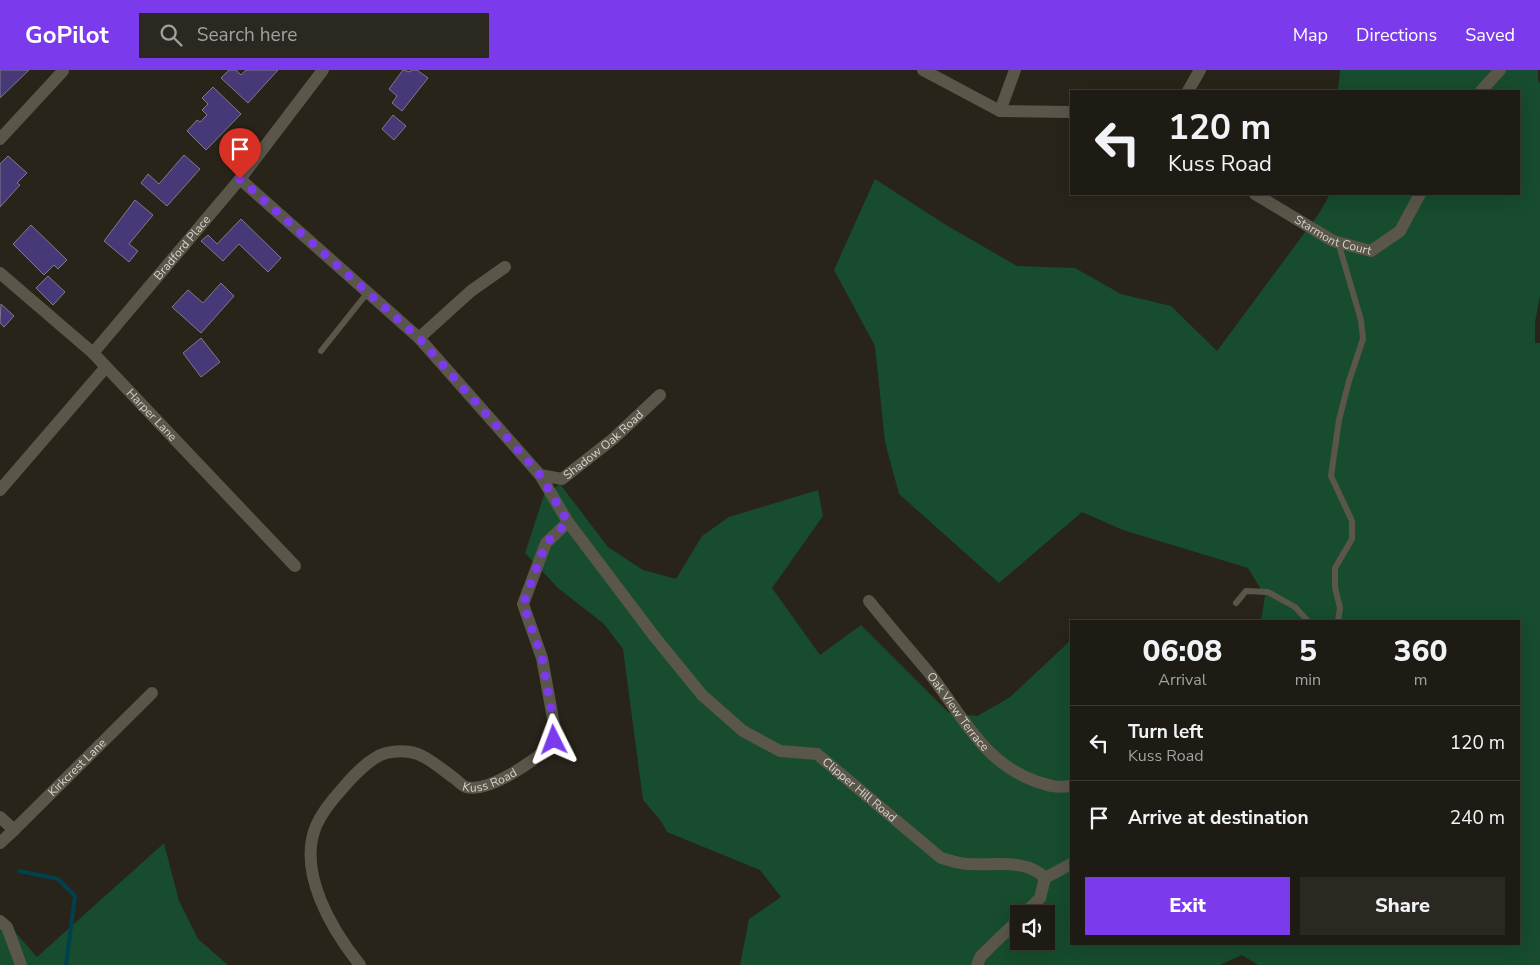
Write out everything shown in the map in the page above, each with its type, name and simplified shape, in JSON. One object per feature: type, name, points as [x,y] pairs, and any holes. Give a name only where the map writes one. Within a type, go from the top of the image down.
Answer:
[{"type":"street","name":"Bradford Place","points":[[93,353],[240,179],[323,70]]},
{"type":"street","points":[[923,70],[1000,111],[1070,112]]},
{"type":"street","points":[[1000,111],[1015,70]]},
{"type":"street","points":[[1189,90],[1200,70]]},
{"type":"street","points":[[1482,90],[1500,70]]},
{"type":"street","points":[[0,139],[63,71]]},
{"type":"street","points":[[240,179],[419,338],[540,475],[568,522]]},
{"type":"street","name":"Starmont Court","points":[[1256,195],[1333,241],[1371,251],[1400,230],[1419,195]]},
{"type":"street","points":[[419,338],[471,291],[505,268]]},
{"type":"street","name":"Harper Lane","points":[[0,273],[93,353],[295,566]]},
{"type":"street","points":[[0,490],[106,367]]},
{"type":"street","name":"Shadow Oak Road","points":[[540,475],[562,479],[613,439],[660,395]]},
{"type":"street","name":"Clipper Hill Road","points":[[568,522],[654,636],[702,695],[743,731],[780,751],[817,754],[941,858],[966,864],[1021,865],[1040,872],[1045,878]]},
{"type":"street","name":"Kuss Road","points":[[360,965],[342,942],[324,908],[312,872],[311,848],[316,828],[324,810],[352,777],[384,754],[403,751],[418,752],[466,787],[484,786],[502,780],[550,747],[554,740],[555,730],[544,667],[523,604],[546,543],[568,522]]},
{"type":"street","name":"Oak View Terrace","points":[[869,601],[930,675],[966,725],[992,756],[1019,775],[1055,788],[1070,786]]},
{"type":"street","name":"Kirkcrest Lane","points":[[0,843],[152,693]]},
{"type":"street","points":[[0,817],[14,830]]},
{"type":"street","points":[[1033,905],[1040,898],[1045,878],[1070,865]]},
{"type":"street","points":[[0,921],[6,927],[21,965]]},
{"type":"street","points":[[977,965],[981,956],[1010,928]]},
{"type":"lane","points":[[1338,242],[1360,320],[1363,339],[1348,381],[1339,420],[1331,476],[1352,521],[1352,540],[1336,568],[1335,587],[1340,608],[1338,620]]},
{"type":"lane","points":[[321,351],[368,292]]},
{"type":"lane","points":[[1236,603],[1246,591],[1268,592],[1295,607],[1307,620]]},
{"type":"green space","points":[[1340,70],[1538,70],[1540,84],[1540,296],[1535,322],[1535,343],[1540,343],[1540,965],[1258,965],[1242,955],[1220,965],[740,965],[749,919],[781,897],[760,870],[667,832],[661,821],[643,800],[623,649],[604,624],[558,588],[525,553],[544,495],[560,484],[608,547],[643,570],[676,579],[702,536],[729,517],[818,490],[823,516],[772,588],[820,655],[861,625],[949,713],[977,716],[1009,698],[1070,641],[1070,945],[1520,945],[1520,620],[1261,620],[1265,596],[1248,568],[1123,530],[1082,512],[999,583],[899,494],[885,442],[875,346],[834,270],[875,179],[946,225],[1017,266],[1075,268],[1121,294],[1171,306],[1217,351],[1320,212],[1329,195],[1520,195],[1520,90],[1338,90]]},
{"type":"green space","points":[[164,843],[179,901],[198,939],[228,965],[0,965],[0,915],[37,957]]},
{"type":"building","points":[[0,70],[29,70],[0,98]]},
{"type":"building","points":[[229,70],[236,70],[241,75],[246,70],[278,70],[248,103],[221,78]]},
{"type":"building","points":[[403,70],[410,72],[411,70],[417,70],[428,78],[402,111],[392,103],[397,96],[389,89]]},
{"type":"building","points":[[213,87],[241,114],[206,150],[187,131],[197,120],[200,122],[207,115],[202,110],[208,104],[202,98]]},
{"type":"building","points":[[393,115],[406,126],[394,140],[382,129]]},
{"type":"building","points":[[184,155],[200,169],[167,206],[141,183],[148,174],[159,184]]},
{"type":"building","points":[[8,156],[27,173],[17,183],[20,185],[0,207],[0,164]]},
{"type":"building","points":[[135,200],[153,215],[129,244],[138,251],[129,262],[104,241]]},
{"type":"building","points":[[241,219],[281,258],[268,272],[239,244],[223,261],[201,241],[208,235],[217,244]]},
{"type":"building","points":[[31,225],[67,260],[58,269],[54,265],[44,275],[13,244]]},
{"type":"building","points":[[48,276],[65,292],[53,305],[36,288]]},
{"type":"building","points":[[221,283],[234,296],[201,333],[172,307],[188,290],[203,303]]},
{"type":"building","points":[[1,304],[14,316],[4,327],[0,323]]},
{"type":"building","points":[[201,338],[220,362],[201,377],[183,353]]},
{"type":"waterway","points":[[19,871],[58,879],[75,896],[66,965]]},
{"type":"route","points":[[240,179],[419,338],[540,475],[568,522],[546,543],[523,604],[542,658],[555,730],[554,740]]}]
